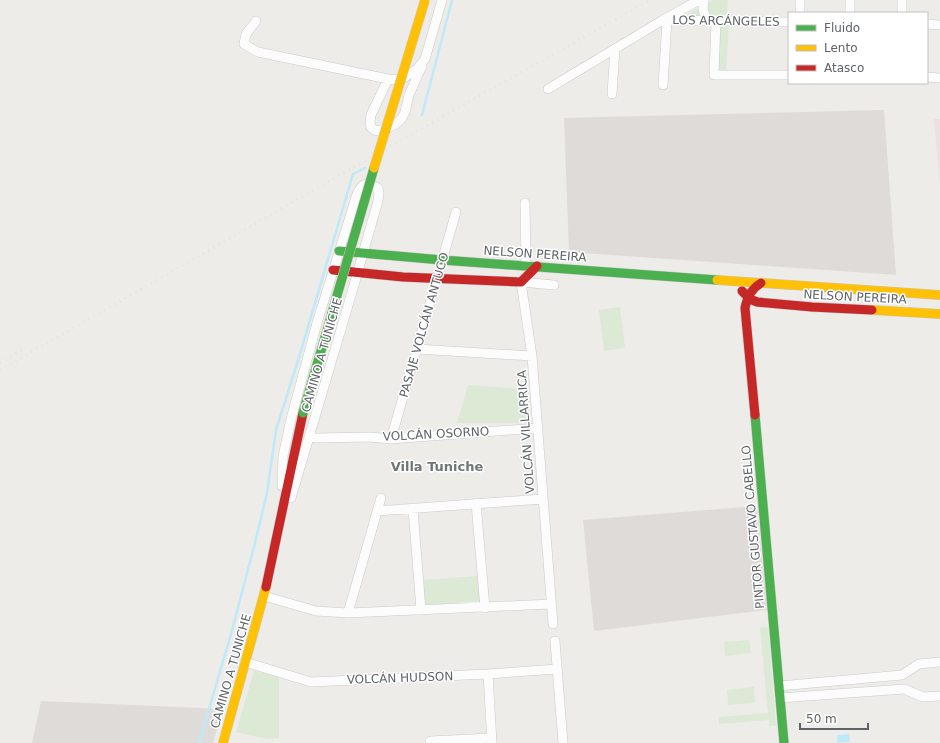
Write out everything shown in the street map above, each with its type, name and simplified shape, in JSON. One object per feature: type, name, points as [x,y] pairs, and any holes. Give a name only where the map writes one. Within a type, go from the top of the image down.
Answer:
[{"type":"street","name":"CAMINO A TUNICHE","points":[[222,743],[264,596],[303,413],[383,137],[425,0]]},
{"type":"street","points":[[388,79],[371,115],[371,127],[374,130],[379,131],[396,124],[402,118],[409,95],[425,59],[442,0]]},
{"type":"street","points":[[548,89],[699,0]]},
{"type":"street","points":[[704,0],[703,9],[711,21],[714,75],[788,76]]},
{"type":"street","points":[[800,0],[800,12]]},
{"type":"street","points":[[850,0],[850,12]]},
{"type":"street","points":[[902,0],[902,12]]},
{"type":"street","points":[[663,85],[665,20]]},
{"type":"street","name":"LOS ARCÁNGELES","points":[[665,20],[788,22]]},
{"type":"street","points":[[256,21],[246,34],[244,44],[258,52],[399,80],[418,69],[425,59]]},
{"type":"street","points":[[928,24],[940,25]]},
{"type":"street","points":[[612,94],[615,49]]},
{"type":"street","points":[[928,77],[940,78]]},
{"type":"street","name":"CAMINO A TUNICHE","points":[[277,535],[289,507],[378,201],[378,188],[366,183],[362,185],[357,194],[317,323],[291,419],[283,456],[280,518]]},
{"type":"street","points":[[525,203],[526,266]]},
{"type":"street","name":"PASAJE VOLCÁN ANTUCO","points":[[391,439],[456,212]]},
{"type":"street","name":"NELSON PEREIRA","points":[[339,251],[442,260],[816,286],[898,302],[940,314]]},
{"type":"street","points":[[521,282],[537,266]]},
{"type":"street","points":[[333,270],[358,273],[554,285]]},
{"type":"street","name":"NELSON PEREIRA","points":[[729,281],[739,287],[748,297],[757,302],[789,299],[812,307],[898,302],[940,295]]},
{"type":"street","name":"VOLCÁN VILLARRICA","points":[[521,282],[532,356],[552,624]]},
{"type":"street","points":[[748,297],[753,288],[761,283]]},
{"type":"street","points":[[786,285],[790,290],[789,299]]},
{"type":"street","points":[[812,307],[809,304],[808,296],[809,292],[816,286]]},
{"type":"street","name":"PINTOR GUSTAVO CABELLO","points":[[748,297],[745,308],[784,743]]},
{"type":"street","points":[[417,349],[532,356]]},
{"type":"street","name":"VOLCÁN OSORNO","points":[[310,437],[369,437],[391,439],[537,428]]},
{"type":"street","points":[[348,613],[381,498]]},
{"type":"street","points":[[377,511],[543,499]]},
{"type":"street","points":[[476,503],[485,608]]},
{"type":"street","points":[[413,509],[421,610]]},
{"type":"street","points":[[264,596],[316,611],[348,613],[551,604]]},
{"type":"street","points":[[555,641],[563,743]]},
{"type":"street","name":"VOLCÁN HUDSON","points":[[245,662],[311,682],[488,674],[557,669]]},
{"type":"street","points":[[779,686],[902,675],[919,664],[940,662]]},
{"type":"street","points":[[430,741],[492,740],[488,674]]},
{"type":"street","points":[[780,698],[904,689],[920,696],[940,696]]},
{"type":"shaded area","points":[[884,110],[896,275],[569,252],[564,118]]},
{"type":"shaded area","points":[[934,119],[940,119],[940,185]]},
{"type":"shaded area","points":[[757,506],[767,610],[594,631],[583,520]]},
{"type":"shaded area","points":[[41,701],[223,709],[213,743],[32,743]]},
{"type":"green space","points":[[712,0],[728,0],[727,15],[686,15]]},
{"type":"green space","points":[[716,21],[729,21],[726,75],[714,75]]},
{"type":"green space","points":[[620,307],[625,348],[604,351],[599,310]]},
{"type":"green space","points":[[468,385],[525,389],[527,423],[457,423]]},
{"type":"green space","points":[[478,576],[480,601],[425,605],[423,580]]},
{"type":"green space","points":[[760,627],[768,627],[776,726],[769,726],[769,720],[719,724],[719,717],[768,713]]},
{"type":"green space","points":[[749,640],[751,653],[725,656],[724,642]]},
{"type":"green space","points":[[254,671],[279,677],[279,738],[268,739],[236,732]]},
{"type":"green space","points":[[754,687],[755,703],[728,705],[727,690]]},
{"type":"water","points":[[849,734],[850,742],[837,743],[837,735]]},
{"type":"waterway","points":[[422,115],[452,0]]},
{"type":"waterway","points":[[199,743],[231,634],[255,543],[267,493],[276,430],[353,174],[365,168]]},
{"type":"railway","points":[[0,370],[417,131],[650,0]]},
{"type":"railway","points":[[0,363],[26,348]]},
{"type":"traffic: fast","points":[[303,413],[374,168]]},
{"type":"traffic: fast","points":[[339,251],[717,280]]},
{"type":"traffic: fast","points":[[755,415],[784,743]]},
{"type":"traffic: slow","points":[[374,168],[425,0]]},
{"type":"traffic: slow","points":[[717,280],[940,295]]},
{"type":"traffic: slow","points":[[872,310],[940,314]]},
{"type":"traffic: slow","points":[[223,743],[266,587]]},
{"type":"traffic: jam","points":[[333,270],[403,277],[521,282],[537,266]]},
{"type":"traffic: jam","points":[[755,415],[745,308],[750,294],[761,283]]},
{"type":"traffic: jam","points":[[742,291],[750,299],[757,302],[872,310]]},
{"type":"traffic: jam","points":[[266,587],[303,413]]},
{"type":"district","name":"Villa Tuniche","points":[[437,466]]}]
